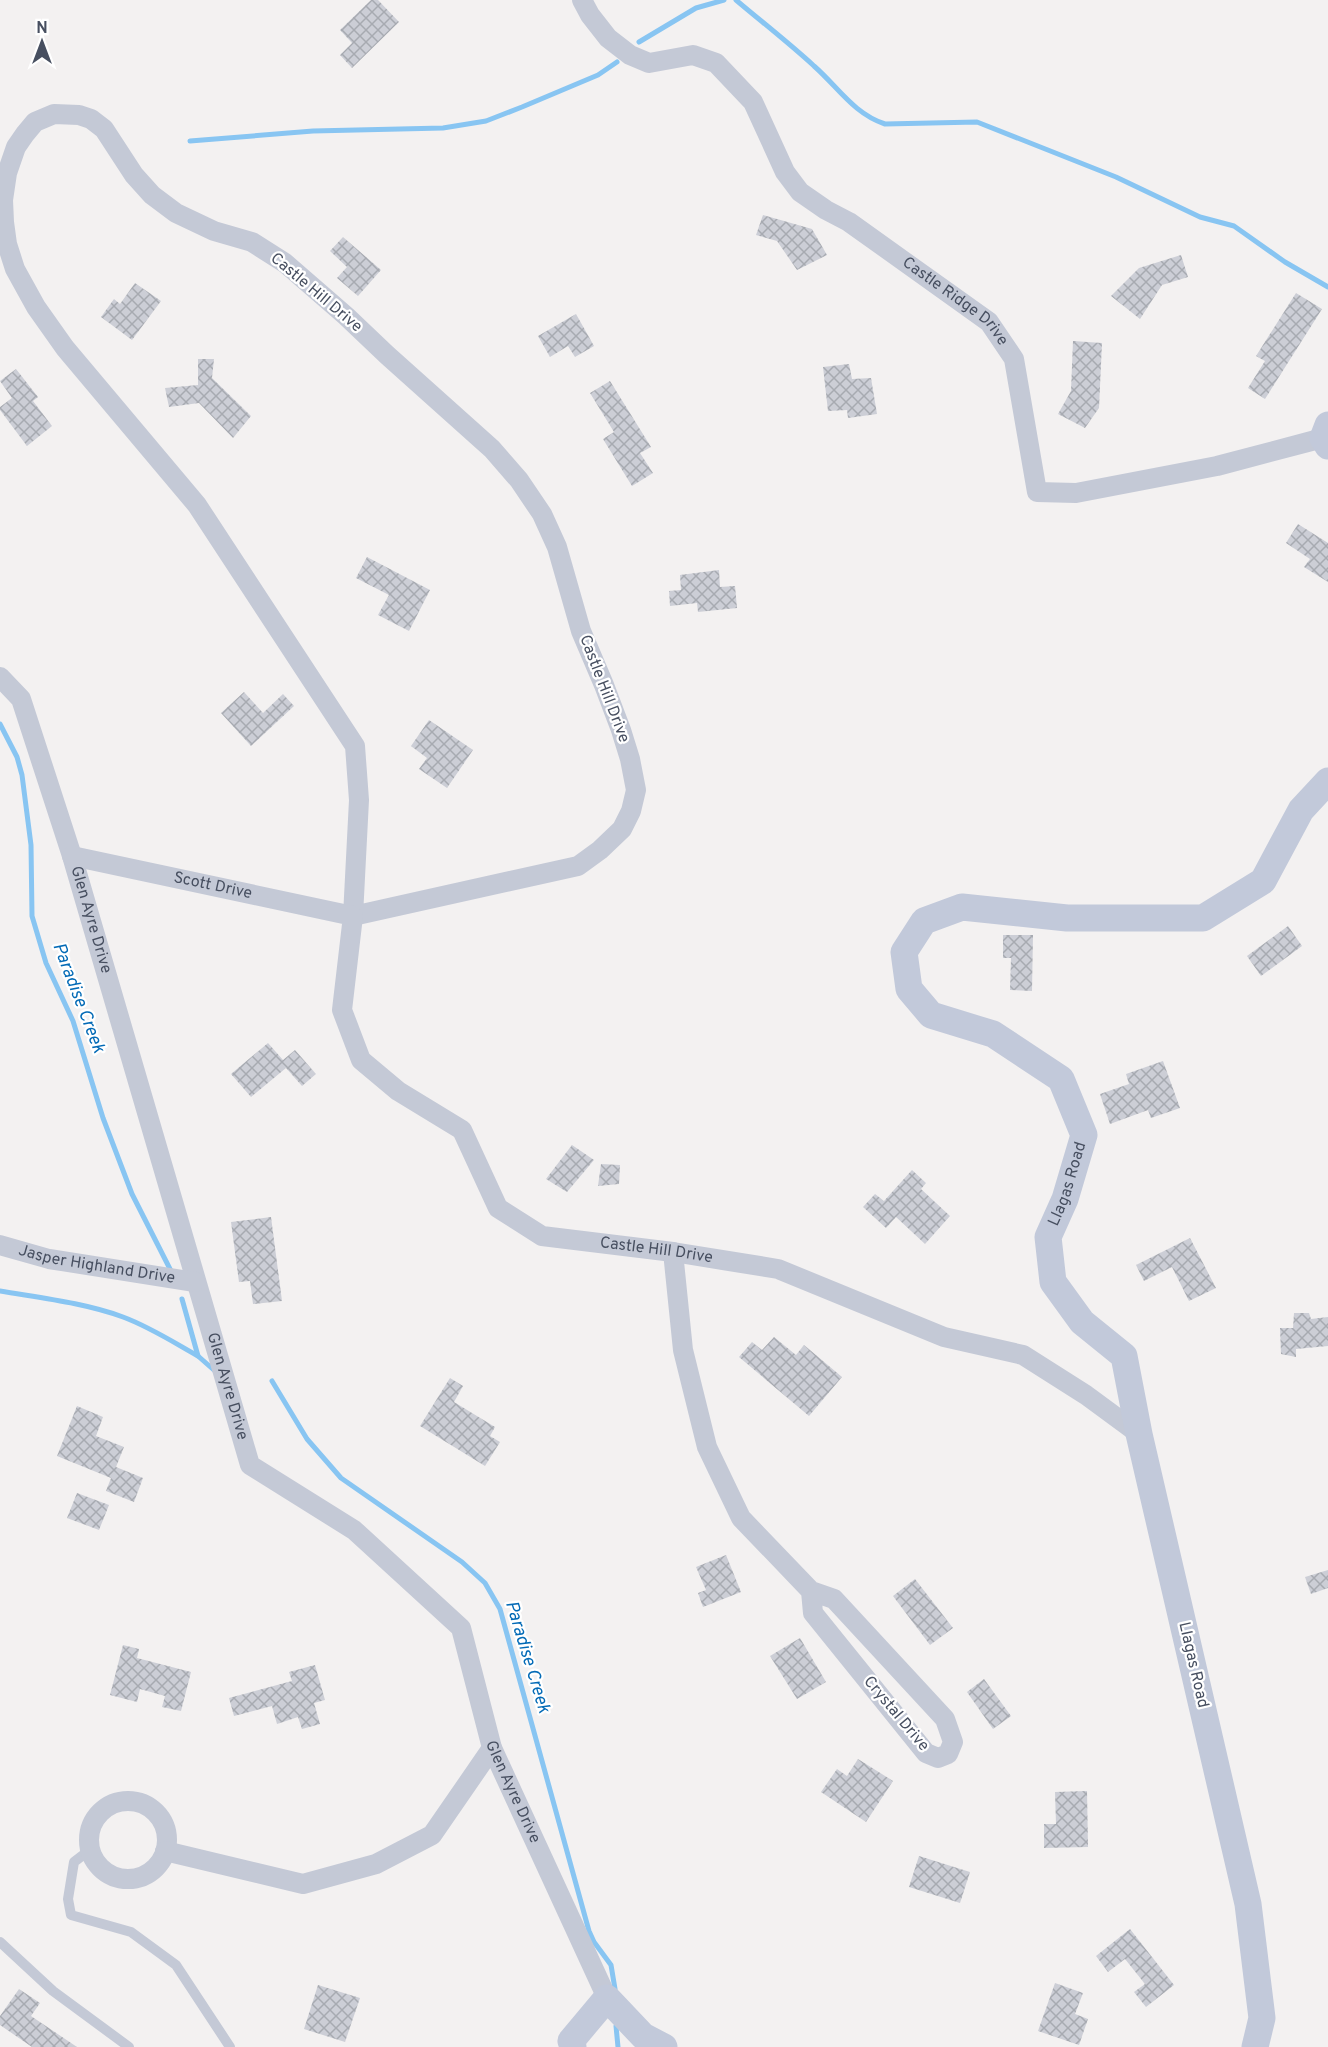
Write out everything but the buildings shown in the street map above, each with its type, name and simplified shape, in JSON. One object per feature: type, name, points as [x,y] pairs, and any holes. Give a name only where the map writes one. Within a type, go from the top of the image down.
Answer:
[{"type":"street","name":"Castle Ridge Drive","points":[[582,0],[608,38],[630,55],[649,63],[693,55],[716,63],[753,102],[785,172],[800,192],[858,228],[989,322],[1014,358],[1037,492],[1076,493],[1217,466],[1326,436]]},
{"type":"street","name":"Castle Hill Drive","points":[[353,916],[578,866],[600,850],[622,829],[631,811],[636,790],[630,759],[604,685],[581,631],[557,547],[542,513],[519,480],[492,449],[285,263],[252,242],[214,231],[176,213],[152,195],[134,175],[104,129],[91,119],[79,115],[54,114],[35,122],[25,134],[16,147],[7,172],[3,200],[4,222],[7,244],[15,269],[36,307],[65,348],[197,505],[355,746],[359,800],[353,916],[342,1010],[362,1060],[398,1091],[462,1130],[498,1208],[542,1236],[673,1252],[778,1269],[944,1337],[1023,1355],[1086,1395],[1139,1434]]},
{"type":"street","name":"Glen Ayre Drive","points":[[0,677],[21,699],[72,856],[250,1466],[354,1530],[461,1628],[492,1748],[607,1998]]},
{"type":"street","name":"Llagas Road","points":[[1255,2047],[1262,2018],[1248,1904],[1139,1434],[1124,1356],[1082,1322],[1053,1282],[1048,1237],[1065,1199],[1084,1135],[1061,1079],[993,1034],[931,1015],[909,988],[904,952],[924,921],[962,907],[1067,918],[1203,918],[1263,881],[1301,810],[1328,781]]},
{"type":"street","name":"Scott Drive","points":[[72,856],[353,916]]},
{"type":"street","name":"Jasper Highland Drive","points":[[0,1245],[49,1259],[195,1282]]},
{"type":"street","name":"Crystal Drive","points":[[673,1252],[683,1350],[707,1447],[741,1518],[811,1592],[834,1599],[945,1719],[953,1742],[948,1754],[938,1758],[926,1753],[813,1613],[811,1592]]},
{"type":"street","points":[[165,1851],[303,1884],[376,1864],[432,1835],[492,1748]]},
{"type":"street","points":[[124,1801],[139,1802],[152,1809],[162,1821],[167,1835],[165,1851],[158,1864],[146,1874],[132,1879],[117,1877],[103,1870],[93,1858],[91,1849],[90,1828],[97,1815],[109,1805],[124,1801]]},
{"type":"street","points":[[573,2047],[572,2041],[607,1998],[643,2036],[664,2047]]},
{"type":"lane","points":[[91,1849],[74,1862],[68,1899],[70,1915],[131,1932],[176,1965],[230,2047]]},
{"type":"lane","points":[[0,1942],[53,1991],[129,2047]]},
{"type":"waterway","points":[[639,42],[696,8],[724,0]]},
{"type":"waterway","points":[[736,0],[805,57],[855,107],[874,119],[885,124],[977,122],[1116,177],[1200,217],[1234,226],[1285,262],[1328,287]]},
{"type":"waterway","points":[[190,141],[313,131],[443,128],[486,121],[598,75],[617,62]]},
{"type":"waterway","name":"Paradise Creek","points":[[0,724],[17,757],[22,775],[31,845],[32,916],[46,963],[73,1021],[103,1118],[132,1194],[172,1273]]},
{"type":"waterway","points":[[0,1291],[63,1301],[108,1312],[143,1325],[198,1356]]},
{"type":"waterway","name":"Paradise Creek","points":[[182,1299],[198,1356],[215,1371]]},
{"type":"waterway","name":"Paradise Creek","points":[[272,1381],[307,1439],[341,1478],[462,1562],[485,1583],[500,1609],[589,1931],[611,1965],[615,1989]]},
{"type":"waterway","name":"Paradise Creek","points":[[616,2026],[618,2047]]}]
